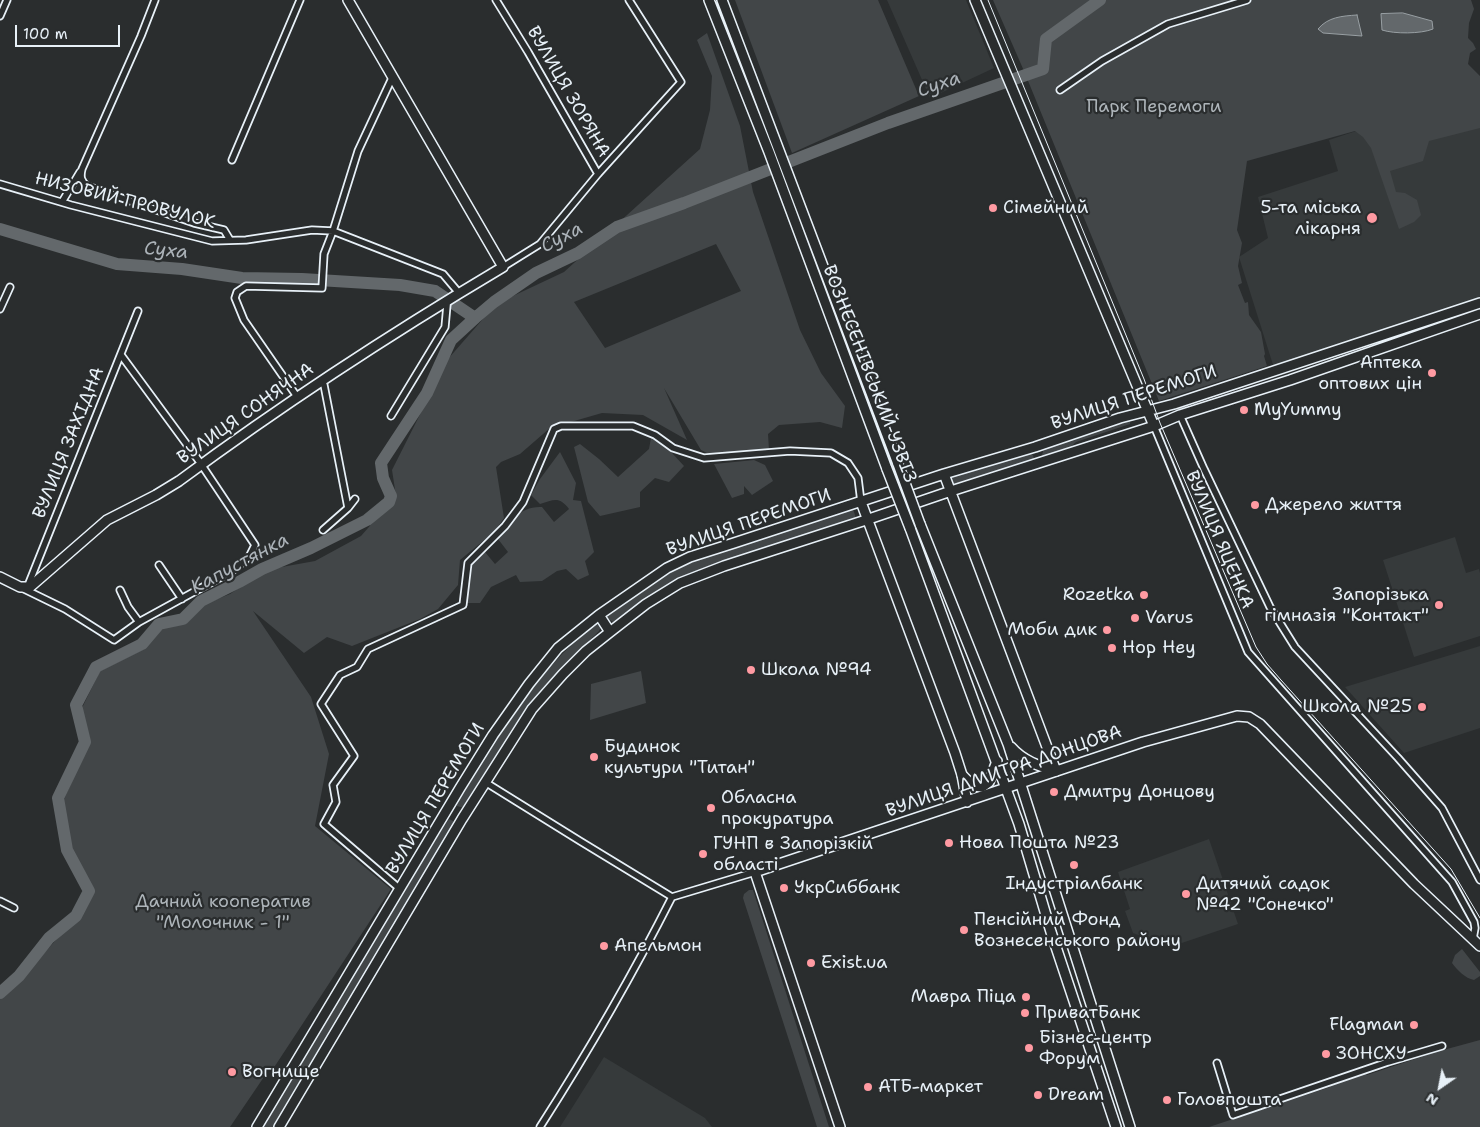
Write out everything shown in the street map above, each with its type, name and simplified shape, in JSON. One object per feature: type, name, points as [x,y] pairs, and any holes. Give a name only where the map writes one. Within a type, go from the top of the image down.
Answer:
[{"type":"main road","points":[[348,0],[503,267]]},
{"type":"main road","name":"ВОЗНЕСЕНІВСЬКИЙ УЗВІЗ","points":[[709,0],[774,151],[790,179],[920,524],[1008,744],[1130,1127]]},
{"type":"main road","name":"ВОЗНЕСЕНІВСЬКИЙ УЗВІЗ","points":[[722,0],[774,151],[780,182],[997,761],[1019,824],[1051,932],[1116,1127]]},
{"type":"main road","name":"ВУЛИЦЯ ЯЦЕНКА","points":[[974,0],[1154,426]]},
{"type":"main road","name":"ВУЛИЦЯ СОНЯЧНА","points":[[30,587],[107,520],[156,494],[320,382],[456,294],[503,267]]},
{"type":"main road","name":"ВУЛИЦЯ ПЕРЕМОГИ","points":[[257,1127],[493,735],[529,684],[558,648],[646,581],[690,557],[1120,418],[1179,402],[1480,302]]},
{"type":"main road","name":"ВУЛИЦЯ ПЕРЕМОГИ","points":[[279,1127],[462,819],[532,709],[563,674],[586,652],[646,604],[680,583],[724,566],[1154,426],[1180,415],[1284,382],[1480,314]]},
{"type":"main road","points":[[1280,368],[1284,382]]},
{"type":"main road","points":[[1035,447],[1041,463]]},
{"type":"main road","points":[[944,474],[1056,771]]},
{"type":"main road","points":[[861,502],[866,520],[954,748],[967,802]]},
{"type":"main road","points":[[0,577],[16,585],[30,587]]},
{"type":"main road","points":[[599,616],[610,632]]},
{"type":"main road","name":"ВУЛИЦЯ ДМИТРА ДОНЦОВА","points":[[755,872],[1143,742],[1237,716],[1249,717],[1260,724],[1414,884],[1478,942]]},
{"type":"main road","points":[[1008,744],[1018,756],[1056,771]]},
{"type":"main road","points":[[967,802],[989,782],[997,761]]},
{"type":"main road","points":[[962,775],[968,783],[982,788]]},
{"type":"main road","points":[[447,810],[462,819]]},
{"type":"main road","points":[[755,872],[840,1127]]},
{"type":"street","points":[[0,16],[7,0]]},
{"type":"street","points":[[155,0],[142,36],[82,169],[80,175],[82,182],[87,186],[194,223],[224,230],[230,240]]},
{"type":"street","points":[[232,160],[300,0]]},
{"type":"street","name":"ВУЛИЦЯ ЗОРЯНА","points":[[496,0],[598,174]]},
{"type":"street","points":[[503,267],[540,244],[598,174],[681,82],[629,0]]},
{"type":"street","points":[[1060,90],[1102,61],[1168,24],[1247,0]]},
{"type":"street","points":[[298,398],[244,320],[235,298],[237,292],[246,286],[322,288],[324,254],[358,151],[393,76]]},
{"type":"street","points":[[62,202],[82,169]]},
{"type":"street","name":"НИЗОВИЙ ПРОВУЛОК","points":[[0,184],[212,241],[246,240],[312,230],[333,231]]},
{"type":"street","points":[[333,231],[443,274],[456,294]]},
{"type":"street","points":[[0,309],[10,287]]},
{"type":"street","points":[[391,416],[445,327],[447,305],[445,301]]},
{"type":"street","name":"ВУЛИЦЯ ЗАХІДНА","points":[[30,587],[29,583],[122,355],[138,311]]},
{"type":"street","points":[[16,585],[65,609],[114,640],[139,622],[232,571],[250,557],[254,545],[200,464],[122,355]]},
{"type":"street","points":[[320,382],[324,385],[348,508]]},
{"type":"street","points":[[1180,415],[1270,607],[1295,647],[1442,808],[1480,880]]},
{"type":"street","points":[[400,889],[324,824],[336,802],[333,785],[354,756],[321,704],[340,675],[357,667],[368,650],[463,605],[468,563],[505,526],[523,502],[554,429],[561,426],[632,426],[655,435],[673,448],[704,458],[790,451],[830,452],[848,463],[858,478],[861,502]]},
{"type":"street","name":"ВУЛИЦЯ ЯЦЕНКА","points":[[1154,426],[1248,652],[1452,882],[1474,922],[1478,942]]},
{"type":"street","points":[[324,530],[348,508],[355,498]]},
{"type":"street","points":[[159,566],[182,599]]},
{"type":"street","points":[[120,590],[128,607],[139,622]]},
{"type":"street","points":[[485,782],[672,897],[632,975],[582,1061],[540,1127]]},
{"type":"street","name":"ВУЛИЦЯ ДМИТРА ДОНЦОВА","points":[[672,897],[755,872]]},
{"type":"street","points":[[0,901],[14,908]]},
{"type":"street","points":[[1217,1063],[1232,1115],[1388,1062],[1442,1046]]},
{"type":"shaded area","points":[[887,0],[966,0],[994,68],[930,98]]},
{"type":"shaded area","points":[[1403,13],[1432,21],[1433,29],[1408,33],[1382,30],[1381,14]]},
{"type":"shaded area","points":[[1357,15],[1362,36],[1323,33],[1318,29],[1331,20]]},
{"type":"shaded area","name":"5-та міська лікарня","points":[[1480,90],[1480,302],[1274,368],[1239,257],[1268,238],[1258,197],[1338,171],[1329,140]]},
{"type":"shaded area","name":"Запорізька гімназія \"Контакт\"","points":[[1455,537],[1466,573],[1479,569],[1480,636],[1414,657],[1383,560]]},
{"type":"shaded area","name":"Школа №25","points":[[1480,646],[1480,728],[1404,753],[1345,687]]},
{"type":"shaded area","points":[[1209,839],[1238,924],[1170,947],[1133,933],[1125,911],[1130,909],[1118,872]]},
{"type":"shaded area","points":[[604,1057],[705,1118],[712,1127],[560,1127]]},
{"type":"green space","points":[[735,0],[878,0],[919,96],[792,153]]},
{"type":"green space","name":"Парк Перемоги","points":[[993,0],[1471,0],[1474,9],[1469,23],[1468,38],[1476,49],[1470,53],[1468,64],[1480,76],[1480,128],[1429,141],[1423,161],[1390,171],[1396,192],[1405,193],[1417,200],[1421,215],[1414,222],[1399,229],[1371,148],[1363,137],[1355,131],[1247,161],[1237,230],[1242,243],[1238,266],[1242,283],[1238,285],[1245,303],[1248,302],[1249,315],[1261,332],[1267,366],[1159,401]]},
{"type":"green space","name":"Дачний кооператив \"Молочник - 1\"","points":[[707,33],[740,126],[753,192],[800,330],[821,373],[845,406],[842,428],[820,422],[779,425],[768,434],[769,450],[709,454],[701,450],[664,388],[687,440],[643,415],[602,413],[550,428],[520,454],[501,462],[496,467],[504,518],[494,532],[460,560],[458,585],[438,609],[420,619],[352,646],[327,637],[304,653],[253,611],[311,697],[329,754],[315,826],[391,889],[273,1069],[270,1068],[230,1127],[0,1127],[0,998],[18,982],[64,931],[79,919],[94,893],[72,852],[62,804],[90,740],[82,708],[100,671],[144,649],[163,627],[186,624],[205,604],[230,594],[265,570],[315,561],[361,536],[396,496],[392,470],[448,359],[496,304],[564,272],[700,149],[710,110],[712,76],[697,40]],"holes":[[[716,244],[741,291],[605,348],[574,302]]]},
{"type":"green space","points":[[1128,419],[1130,424],[1076,442],[1065,452],[1044,458],[1042,456],[1045,448]]},
{"type":"green space","points":[[651,438],[661,441],[684,466],[669,482],[655,478],[640,492],[640,507],[600,516],[588,502],[574,447],[580,444],[618,477],[649,449]]},
{"type":"green space","points":[[560,452],[576,483],[573,500],[581,501],[594,552],[585,561],[589,575],[578,580],[566,569],[557,571],[542,581],[520,582],[516,575],[491,587],[480,603],[463,603],[470,584],[472,565],[485,552],[495,564],[508,552],[498,539],[516,516],[527,509],[542,507],[554,522],[569,509],[562,502],[556,500],[540,504],[531,495]]},
{"type":"green space","points":[[1029,453],[1033,455],[1034,459],[1031,462],[957,485],[954,485],[951,481],[951,478],[955,475]]},
{"type":"green space","points":[[754,460],[765,465],[773,481],[752,495],[744,486],[744,494],[732,498],[714,464]]},
{"type":"green space","points":[[853,509],[856,518],[706,567],[674,582],[613,622],[608,619],[608,614],[640,590],[677,569],[707,556]]},
{"type":"green space","points":[[594,624],[601,627],[599,631],[546,684],[529,706],[464,808],[457,806],[456,803],[471,778],[518,708],[553,664]]},
{"type":"green space","points":[[641,671],[646,703],[590,720],[591,684]]},
{"type":"green space","points":[[449,819],[454,824],[273,1127],[262,1127],[419,865]]},
{"type":"green space","points":[[749,890],[753,890],[829,1127],[817,1127],[743,898],[744,894]]},
{"type":"green space","points":[[1462,949],[1480,972],[1480,976],[1474,980],[1462,974],[1452,963],[1455,955]]},
{"type":"green space","points":[[1480,1040],[1480,1127],[1209,1127],[1330,1087],[1330,1085],[1365,1073],[1367,1075],[1436,1052]]},
{"type":"waterway","name":"Суха","points":[[0,229],[117,264],[182,269],[242,278],[302,279],[400,285],[435,291],[475,318],[494,302],[536,273],[578,253],[617,227],[684,203],[888,123],[1043,69],[1046,39],[1100,0]]},
{"type":"waterway","name":"Капустянка","points":[[0,993],[19,976],[49,938],[76,916],[89,891],[67,850],[58,798],[85,742],[76,705],[96,667],[142,644],[159,624],[183,619],[201,601],[262,569],[311,548],[367,520],[389,502],[391,496],[383,478],[381,463],[427,393],[451,340],[475,318]]},
{"type":"tram line","points":[[988,0],[1144,379],[1160,423],[1256,647],[1281,680],[1451,869],[1480,918]]},
{"type":"place","name":"Сімейний","points":[[993,208]]},
{"type":"place","name":"5-та міська лікарня","points":[[1372,218]]},
{"type":"place","name":"Аптека оптових цін","points":[[1432,373]]},
{"type":"place","name":"MyYummy","points":[[1244,410]]},
{"type":"place","name":"Джерело життя","points":[[1255,505]]},
{"type":"place","name":"Rozetka","points":[[1144,595]]},
{"type":"place","name":"Запорізька гімназія \"Контакт\"","points":[[1439,605]]},
{"type":"place","name":"Varus","points":[[1135,618]]},
{"type":"place","name":"Моби дик","points":[[1107,630]]},
{"type":"place","name":"Hop Hey","points":[[1112,648]]},
{"type":"place","name":"Школа №94","points":[[751,670]]},
{"type":"place","name":"Школа №25","points":[[1422,707]]},
{"type":"place","name":"Будинок культури \"Титан\"","points":[[594,757]]},
{"type":"place","name":"Дмитру Донцову","points":[[1054,792]]},
{"type":"place","name":"Обласна прокуратура","points":[[711,808]]},
{"type":"place","name":"Нова Пошта №23","points":[[949,843]]},
{"type":"place","name":"ГУНП в Запорізкій області","points":[[703,854]]},
{"type":"place","name":"Індустріалбанк","points":[[1074,865]]},
{"type":"place","name":"УкрСиббанк","points":[[784,888]]},
{"type":"place","name":"Дитячий садок №42 \"Сонечко\"","points":[[1186,894]]},
{"type":"place","name":"Пенсійний Фонд Вознесенського району","points":[[964,930]]},
{"type":"place","name":"Апельмон","points":[[604,946]]},
{"type":"place","name":"Exist.ua","points":[[811,963]]},
{"type":"place","name":"Мавра Піца","points":[[1026,997]]},
{"type":"place","name":"ПриватБанк","points":[[1025,1013]]},
{"type":"place","name":"Flagman","points":[[1414,1025]]},
{"type":"place","name":"Бізнес-центр Форум","points":[[1029,1048]]},
{"type":"place","name":"ЗОНСХУ","points":[[1326,1054]]},
{"type":"place","name":"Вогнище","points":[[232,1072]]},
{"type":"place","name":"АТБ-маркет","points":[[868,1087]]},
{"type":"place","name":"Dream","points":[[1038,1095]]},
{"type":"place","name":"Головпошта","points":[[1167,1100]]}]
